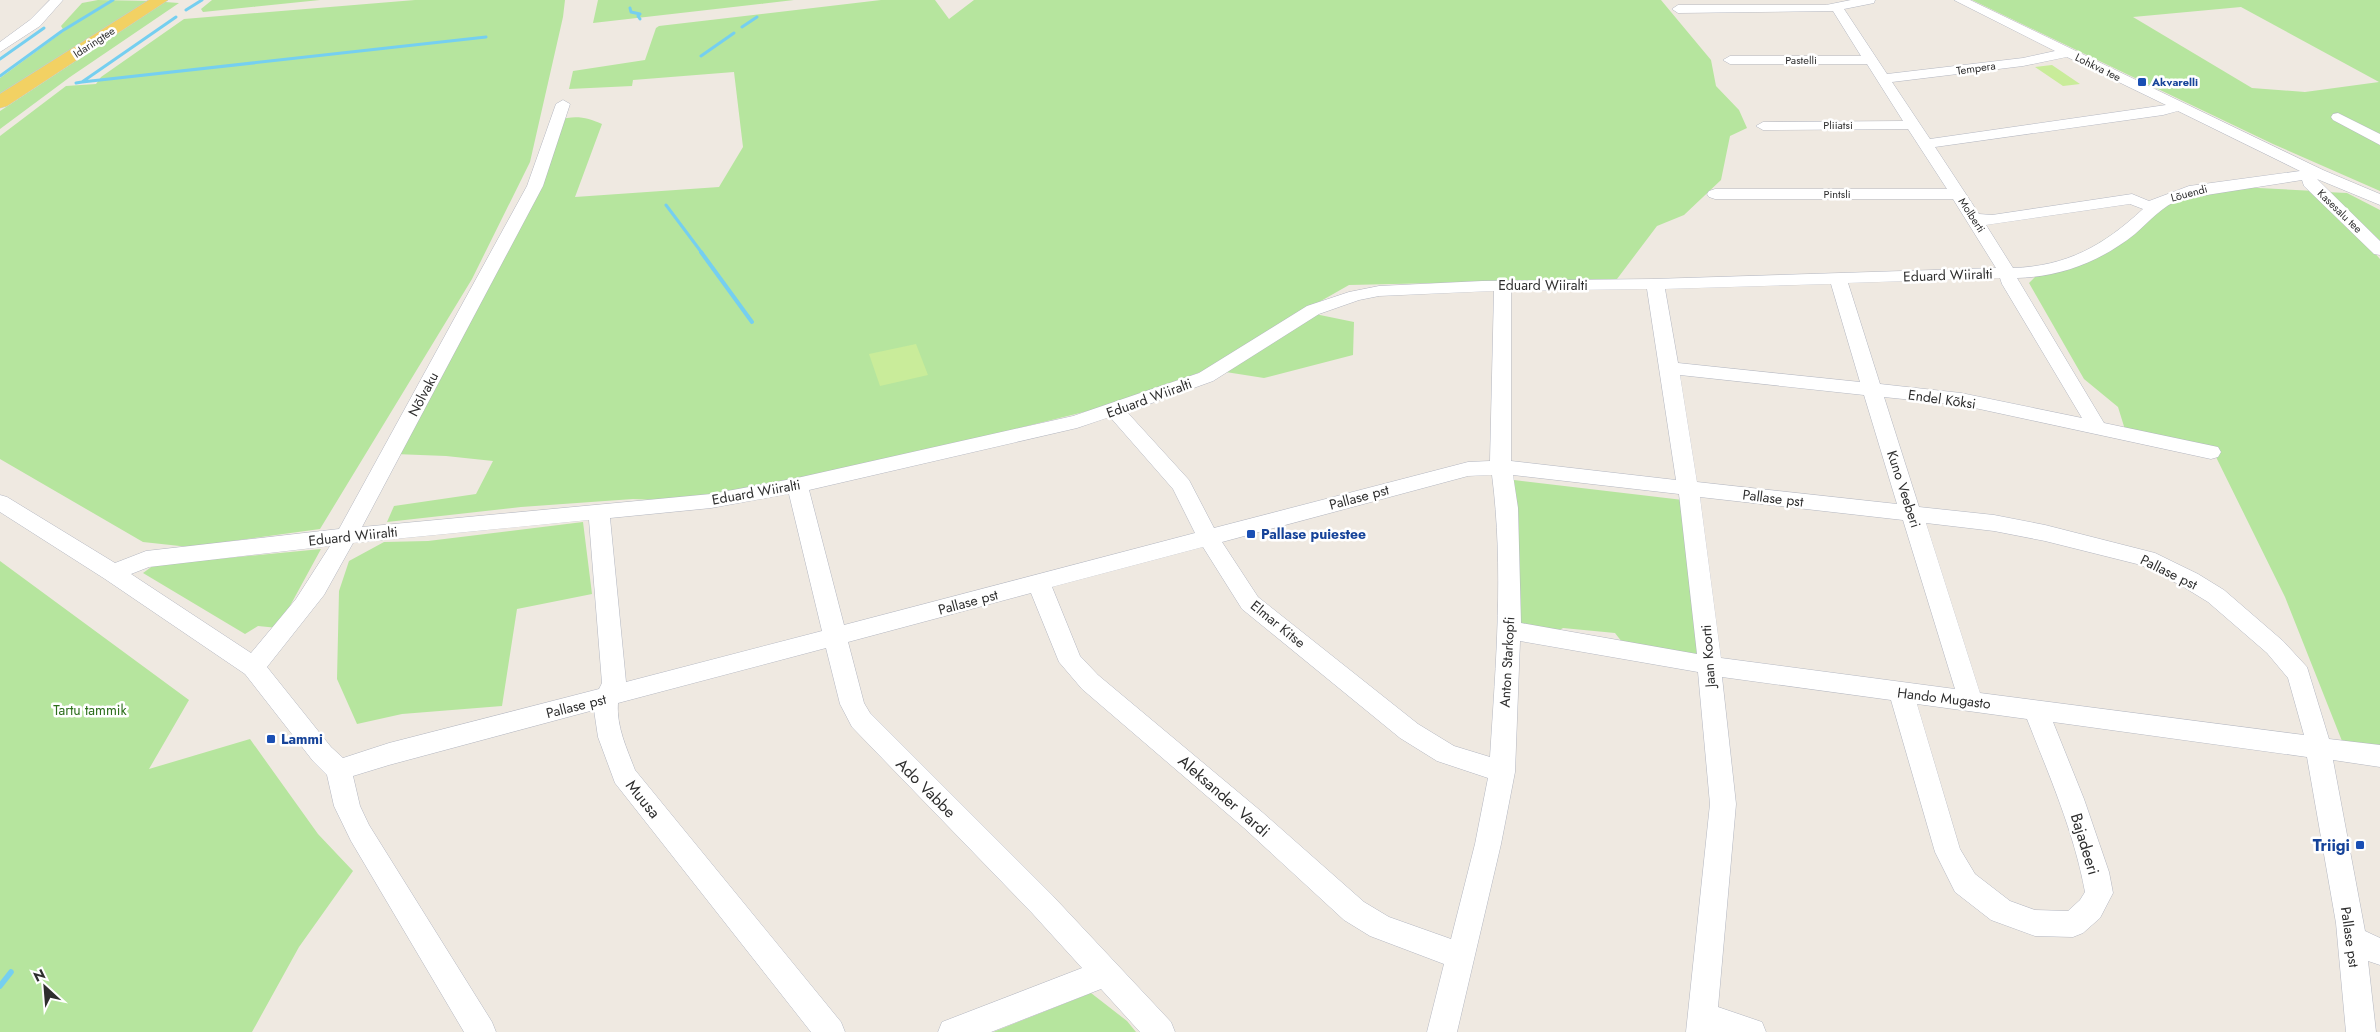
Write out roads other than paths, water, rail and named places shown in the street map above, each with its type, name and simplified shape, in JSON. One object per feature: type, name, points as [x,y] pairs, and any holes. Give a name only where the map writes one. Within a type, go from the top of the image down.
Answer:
[{"type":"main road","name":"Idaringtee","points":[[0,103],[160,0]]},
{"type":"street","points":[[0,48],[35,23],[57,0]]},
{"type":"street","points":[[1678,9],[1837,8],[1870,0]]},
{"type":"street","name":"Lohkva tee","points":[[1960,0],[2317,173],[2380,200]]},
{"type":"street","name":"Molberti","points":[[1837,8],[2002,262],[2011,284],[2097,427]]},
{"type":"street","name":"Tempera","points":[[1884,79],[2023,62],[2068,52]]},
{"type":"street","name":"Pastelli","points":[[1730,60],[1871,60]]},
{"type":"street","name":"Nõlvaku","points":[[253,667],[296,619],[335,561],[346,536],[535,186],[563,104]]},
{"type":"street","points":[[1926,144],[2164,111],[2180,106]]},
{"type":"street","points":[[2338,117],[2380,140]]},
{"type":"street","name":"Pliiatsi","points":[[1763,126],[1914,125]]},
{"type":"street","name":"Lõuendi","points":[[1975,219],[1992,220],[2132,199],[2149,207],[2157,205],[2172,196],[2189,191],[2317,173]]},
{"type":"street","name":"Kasesalu tee","points":[[2317,173],[2309,177],[2310,182],[2380,250]]},
{"type":"street","name":"Pintsli","points":[[1715,194],[1958,194]]},
{"type":"street","name":"Eduard Wiiralti","points":[[113,573],[146,559],[346,536],[711,501],[797,486],[1077,422],[1115,411],[1206,377],[1235,361],[1313,310],[1355,296],[1395,290],[1500,286],[1653,284],[2040,272],[2092,256],[2130,232],[2157,205]]},
{"type":"street","name":"Kuno Veeberi","points":[[1836,278],[1840,284],[1911,514],[1972,701]]},
{"type":"street","name":"Jaan Koorti","points":[[1653,284],[1657,291],[1689,488],[1710,664],[1723,804],[1702,1024]]},
{"type":"street","name":"Anton Starkopfi","points":[[1442,1032],[1488,844],[1502,772],[1510,630],[1507,508],[1503,467],[1500,457],[1503,292],[1500,286]]},
{"type":"street","name":"Endel Kõksi","points":[[1669,368],[1961,399],[2211,452]]},
{"type":"street","name":"Elmar Kitse","points":[[1115,411],[1182,485],[1208,537],[1250,603],[1409,731],[1446,754],[1502,772]]},
{"type":"street","name":"Pallase pst","points":[[339,770],[389,754],[607,698],[1468,469],[1503,467],[1994,523],[2045,533],[2148,559],[2190,580],[2216,596],[2275,647],[2300,674],[2316,735],[2352,939],[2361,1032]]},
{"type":"street","name":"Ado Vabbe","points":[[797,486],[852,704],[861,720],[1042,904],[1160,1032]]},
{"type":"street","points":[[0,502],[113,573],[253,667],[322,754],[339,770],[346,806],[360,833],[481,1032]]},
{"type":"street","name":"Muusa","points":[[599,512],[614,684],[607,698],[608,721],[624,775],[830,1032]]},
{"type":"street","name":"Aleksander Vardi","points":[[1039,583],[1062,644],[1071,662],[1090,682],[1254,820],[1354,911],[1380,927],[1460,956]]},
{"type":"street","name":"Hando Mugasto","points":[[1510,630],[1710,664],[1901,692],[2380,756]]},
{"type":"street","name":"Bajadeeri","points":[[1901,692],[1948,852],[1965,883],[2001,911],[2035,923],[2073,924],[2090,910],[2099,893],[2070,799],[2036,710]]},
{"type":"street","points":[[2352,939],[2380,952]]},
{"type":"street","points":[[953,1032],[1087,981],[1103,971]]},
{"type":"street","points":[[1702,1024],[1751,1032]]},
{"type":"waterway","points":[[0,76],[62,31],[113,0]]},
{"type":"waterway","points":[[186,10],[202,0]]},
{"type":"waterway","points":[[630,8],[631,12],[640,14],[638,16],[640,19]]},
{"type":"waterway","points":[[82,82],[176,17]]},
{"type":"waterway","points":[[742,27],[757,17]]},
{"type":"waterway","points":[[0,59],[44,28]]},
{"type":"waterway","points":[[701,56],[734,33]]},
{"type":"waterway","points":[[82,82],[486,37]]},
{"type":"waterway","points":[[76,83],[82,82]]},
{"type":"waterway","points":[[666,205],[702,253]]},
{"type":"waterway","points":[[701,252],[752,322]]},
{"type":"waterway","points":[[0,986],[11,972]]},
{"type":"place","name":"Akvarelli","points":[[2142,82]]},
{"type":"place","name":"Pallase puiestee","points":[[1251,534]]},
{"type":"place","name":"Lammi","points":[[271,739]]},
{"type":"place","name":"Triigi","points":[[2360,845]]},
{"type":"park label","name":"Tartu tammik","points":[[90,710]]}]
